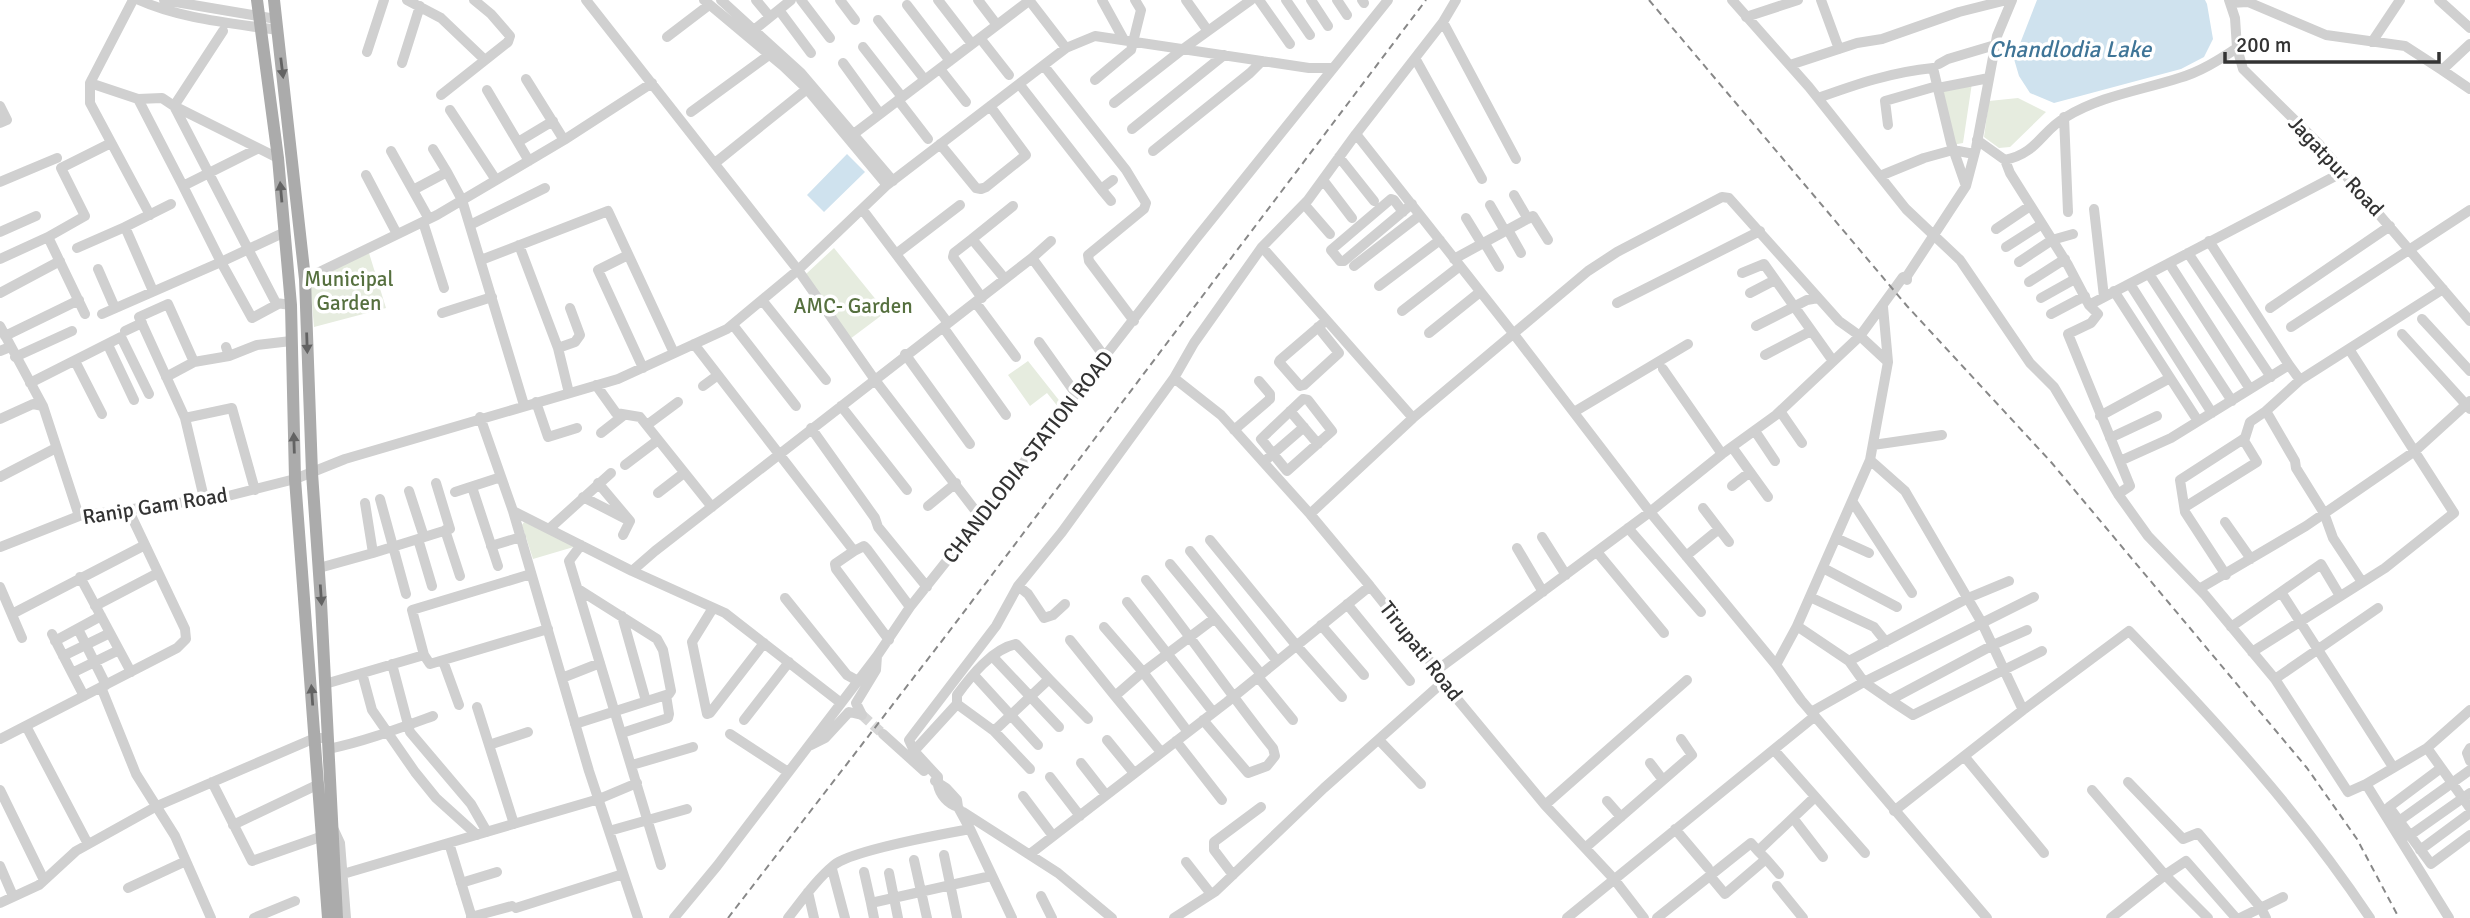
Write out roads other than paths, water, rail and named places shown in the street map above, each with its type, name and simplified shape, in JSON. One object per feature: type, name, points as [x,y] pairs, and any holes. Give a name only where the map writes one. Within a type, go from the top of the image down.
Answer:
[{"type":"main road","points":[[257,0],[285,232],[284,304],[291,341],[295,479],[324,741],[319,784],[328,831]]},
{"type":"main road","points":[[274,0],[305,279],[312,473],[325,684],[324,741],[328,831],[326,918]]},
{"type":"main road","points":[[328,849],[337,918]]},
{"type":"street","points":[[133,0],[90,83],[90,103],[150,215]]},
{"type":"street","points":[[139,0],[185,14],[277,24]]},
{"type":"street","points":[[164,0],[259,22]]},
{"type":"street","points":[[367,52],[384,0]]},
{"type":"street","points":[[407,0],[441,18],[485,60]]},
{"type":"street","points":[[441,95],[508,41],[510,36],[491,14],[474,0]]},
{"type":"street","points":[[721,0],[801,73],[855,133],[890,183]]},
{"type":"street","points":[[756,0],[770,17]]},
{"type":"street","points":[[754,30],[791,0]]},
{"type":"street","points":[[801,0],[830,38]]},
{"type":"street","points":[[839,0],[855,20]]},
{"type":"street","points":[[938,0],[1009,75]]},
{"type":"street","points":[[978,0],[997,25]]},
{"type":"street","points":[[855,133],[1030,0],[1066,48]]},
{"type":"street","points":[[1102,0],[1129,41]]},
{"type":"street","points":[[1095,80],[1128,54],[1129,41],[1141,10],[1135,0]]},
{"type":"street","points":[[1186,0],[1208,31]]},
{"type":"street","points":[[1114,103],[1251,0]]},
{"type":"street","points":[[1259,0],[1290,44]]},
{"type":"street","points":[[1286,0],[1310,34]]},
{"type":"street","points":[[1311,0],[1328,26]]},
{"type":"street","points":[[1337,0],[1347,15]]},
{"type":"street","name":"CHANDLODIA STATION ROAD","points":[[674,918],[717,866],[877,656],[909,607],[1212,218],[1388,0]]},
{"type":"street","points":[[938,784],[937,776],[914,751],[909,740],[996,626],[1018,586],[1062,532],[1174,378],[1194,342],[1262,247],[1304,204],[1323,180],[1443,22],[1456,0]]},
{"type":"street","points":[[1732,0],[1818,98],[1906,209],[1960,260],[2030,363],[2054,387],[2118,494],[2148,536],[2199,589],[2275,679],[2348,792],[2427,748],[2470,710]]},
{"type":"street","points":[[1746,17],[1798,0]]},
{"type":"street","points":[[1821,0],[1839,49]]},
{"type":"street","points":[[1790,65],[1882,39],[1959,12],[2010,0]]},
{"type":"street","points":[[1437,670],[1650,512],[1780,411],[1860,336],[1895,287],[1907,276],[1966,187],[1995,45],[2010,0]]},
{"type":"street","points":[[2439,0],[2470,29]]},
{"type":"street","points":[[587,1],[798,270],[875,380],[981,517]]},
{"type":"street","points":[[2229,1],[2248,2],[2326,35],[2405,46],[2470,89]]},
{"type":"street","name":"Jagatpur Road","points":[[2229,1],[2235,18],[2237,48],[2244,69],[2318,143],[2468,316]]},
{"type":"street","points":[[2372,42],[2399,1]]},
{"type":"street","points":[[667,37],[706,2],[807,89],[890,183]]},
{"type":"street","points":[[906,5],[950,61]]},
{"type":"street","points":[[402,63],[420,6]]},
{"type":"street","points":[[779,10],[811,53]]},
{"type":"street","points":[[878,20],[925,80]]},
{"type":"street","points":[[1443,22],[1516,159]]},
{"type":"street","points":[[174,106],[223,31]]},
{"type":"street","name":"Ranip Gam Road","points":[[0,547],[79,516],[254,490],[295,479],[345,459],[480,417],[618,379],[643,368],[733,325],[798,270],[890,183],[1066,48],[1095,36],[1262,61],[1333,68]]},
{"type":"street","points":[[2442,71],[2470,44]]},
{"type":"street","points":[[1939,64],[1995,45]]},
{"type":"street","points":[[863,47],[928,139]]},
{"type":"street","points":[[2005,160],[2020,157],[2064,117],[2103,100],[2182,78],[2237,48]]},
{"type":"street","points":[[691,112],[769,55]]},
{"type":"street","points":[[1132,129],[1224,55]]},
{"type":"street","points":[[1415,58],[1482,179]]},
{"type":"street","points":[[1153,151],[1262,61]]},
{"type":"street","points":[[843,63],[880,114]]},
{"type":"street","points":[[1044,66],[1126,170],[1146,203],[1144,209],[1088,255],[1088,261],[1134,321]]},
{"type":"street","points":[[1818,98],[1874,78],[1933,68],[1966,187]]},
{"type":"street","points":[[940,69],[965,102]]},
{"type":"street","points":[[1888,125],[1885,101],[1938,87],[1989,78]]},
{"type":"street","points":[[526,79],[564,140]]},
{"type":"street","points":[[90,83],[138,99],[162,99],[278,158]]},
{"type":"street","points":[[305,279],[462,200],[529,162],[652,83]]},
{"type":"street","points":[[1020,85],[1111,201]]},
{"type":"street","points":[[715,163],[807,89]]},
{"type":"street","points":[[487,90],[529,162]]},
{"type":"street","points":[[138,99],[252,318],[284,304],[248,249],[174,106]]},
{"type":"street","points":[[0,106],[7,120],[0,123]]},
{"type":"street","points":[[940,144],[976,188],[986,187],[1026,155],[990,106]]},
{"type":"street","points":[[450,110],[496,180]]},
{"type":"street","points":[[2064,117],[2068,212]]},
{"type":"street","points":[[518,142],[552,121]]},
{"type":"street","points":[[1356,134],[1513,332],[1650,512],[1813,714],[1987,918]]},
{"type":"street","points":[[1977,140],[2005,160],[2087,300],[2098,314],[2096,319],[2068,334],[2130,486],[2118,494]]},
{"type":"street","points":[[0,259],[85,216],[61,168],[111,143]]},
{"type":"street","points":[[183,186],[257,149]]},
{"type":"street","points":[[433,149],[462,200],[524,405]]},
{"type":"street","points":[[1880,176],[1924,158],[1954,150],[1974,154]]},
{"type":"street","points":[[391,151],[426,220],[444,288]]},
{"type":"street","points":[[1339,157],[1374,201]]},
{"type":"street","points":[[0,182],[57,158]]},
{"type":"street","points":[[413,190],[447,172]]},
{"type":"street","points":[[2051,314],[2130,284],[2343,172]]},
{"type":"street","points":[[366,175],[397,234]]},
{"type":"street","points":[[1101,189],[1113,180]]},
{"type":"street","points":[[1323,180],[1352,218]]},
{"type":"street","points":[[470,225],[545,188]]},
{"type":"street","points":[[1514,195],[1528,219]]},
{"type":"street","points":[[1310,514],[1413,418],[1588,271],[1722,197],[1729,198],[1839,321],[1888,362]]},
{"type":"street","points":[[1403,212],[1391,199],[1331,250],[1343,261],[1403,212],[1412,204]]},
{"type":"street","points":[[77,248],[171,204]]},
{"type":"street","points":[[1304,204],[1330,234]]},
{"type":"street","points":[[896,254],[960,205]]},
{"type":"street","points":[[1490,205],[1521,253]]},
{"type":"street","points":[[1996,229],[2030,205]]},
{"type":"street","points":[[1013,206],[954,253],[953,257],[1016,357]]},
{"type":"street","points":[[862,209],[946,325],[1006,415]]},
{"type":"street","points":[[2094,209],[2109,294],[2198,421]]},
{"type":"street","points":[[2291,327],[2470,210]]},
{"type":"street","points":[[481,260],[608,211],[674,353]]},
{"type":"street","points":[[1354,266],[1420,215]]},
{"type":"street","points":[[0,232],[36,216]]},
{"type":"street","points":[[1402,311],[1457,262],[1483,243],[1533,216],[1548,240]]},
{"type":"street","points":[[1466,218],[1499,267]]},
{"type":"street","points":[[2006,247],[2042,223]]},
{"type":"street","points":[[2270,308],[2390,226]]},
{"type":"street","points":[[125,227],[153,291]]},
{"type":"street","points":[[1617,303],[1760,231]]},
{"type":"street","points":[[102,314],[285,232]]},
{"type":"street","points":[[2019,262],[2052,240],[2073,234]]},
{"type":"street","points":[[48,237],[85,314]]},
{"type":"street","points":[[972,239],[1005,279]]},
{"type":"street","points":[[1379,286],[1440,240]]},
{"type":"street","points":[[632,571],[905,354],[979,301],[1051,241]]},
{"type":"street","points":[[2209,242],[2300,380]]},
{"type":"street","points":[[519,245],[558,348],[569,393]]},
{"type":"street","points":[[1262,247],[1322,324],[1413,418]]},
{"type":"street","points":[[2188,253],[2271,377]]},
{"type":"street","points":[[628,255],[598,270],[643,368]]},
{"type":"street","points":[[1032,258],[1101,352]]},
{"type":"street","points":[[2029,282],[2064,259]]},
{"type":"street","points":[[0,293],[60,261]]},
{"type":"street","points":[[2169,263],[2250,389]]},
{"type":"street","points":[[1742,273],[1764,264],[1833,361]]},
{"type":"street","points":[[98,269],[115,307]]},
{"type":"street","points":[[2149,274],[2232,401]]},
{"type":"street","points":[[2041,298],[2076,279]]},
{"type":"street","points":[[1750,293],[1775,280]]},
{"type":"street","points":[[2130,284],[2212,413]]},
{"type":"street","points":[[2226,575],[2185,507],[2180,480],[2182,477],[2243,439],[2250,422],[2300,380],[2442,289]]},
{"type":"street","points":[[1429,333],[1480,292]]},
{"type":"street","points":[[442,313],[492,297]]},
{"type":"street","points":[[1756,326],[1807,300],[1818,298]]},
{"type":"street","points":[[79,300],[2,331],[5,349],[15,357],[43,405],[79,516]]},
{"type":"street","points":[[762,300],[825,380]]},
{"type":"street","points":[[194,362],[168,304],[139,317],[185,418],[204,498]]},
{"type":"street","points":[[1776,665],[1797,626],[1870,460],[1888,362],[1885,304]]},
{"type":"street","points":[[558,348],[575,342],[580,335],[570,307]]},
{"type":"street","points":[[2422,319],[2470,371]]},
{"type":"street","points":[[125,331],[142,323]]},
{"type":"street","points":[[1322,324],[1339,353],[1300,386],[1279,362],[1322,324]]},
{"type":"street","points":[[733,325],[796,406]]},
{"type":"street","points":[[15,357],[72,331]]},
{"type":"street","points":[[1765,355],[1811,331]]},
{"type":"street","points":[[2199,589],[2324,513],[2415,451],[2469,405],[2402,334]]},
{"type":"street","points":[[30,383],[121,337],[149,394]]},
{"type":"street","points":[[166,377],[194,362],[228,351],[291,341]]},
{"type":"street","points":[[1039,342],[1076,394]]},
{"type":"street","points":[[694,344],[854,551]]},
{"type":"street","points":[[1574,412],[1688,344]]},
{"type":"street","points":[[108,345],[134,400]]},
{"type":"street","points":[[2252,652],[2385,568],[2454,513],[2349,349]]},
{"type":"street","points":[[905,354],[970,444]]},
{"type":"street","points":[[75,361],[102,414]]},
{"type":"street","points":[[2119,461],[2171,438],[2289,365]]},
{"type":"street","points":[[1662,369],[1722,454]]},
{"type":"street","points":[[703,386],[718,375]]},
{"type":"street","points":[[1174,378],[1221,415],[1370,586]]},
{"type":"street","points":[[2100,416],[2170,378]]},
{"type":"street","points":[[1234,430],[1270,399],[1270,394],[1259,381]]},
{"type":"street","points":[[596,385],[616,413],[640,417],[712,507]]},
{"type":"street","points":[[1306,398],[1329,425],[1331,433],[1318,444],[1289,470],[1285,470],[1261,439],[1306,398]]},
{"type":"street","points":[[536,402],[548,437],[577,428]]},
{"type":"street","points":[[647,425],[678,402]]},
{"type":"street","points":[[0,419],[33,404],[43,405]]},
{"type":"street","points":[[841,405],[907,490]]},
{"type":"street","points":[[185,418],[232,408],[254,490]]},
{"type":"street","points":[[1290,411],[1318,444]]},
{"type":"street","points":[[1780,411],[1802,443]]},
{"type":"street","points":[[2266,411],[2295,460],[2295,468],[2324,513],[2333,538],[2362,582]]},
{"type":"street","points":[[601,433],[624,415]]},
{"type":"street","points":[[2110,438],[2157,416]]},
{"type":"street","points":[[480,417],[513,511],[599,799],[638,918]]},
{"type":"street","points":[[1263,462],[1304,427]]},
{"type":"street","points":[[811,428],[878,527],[927,587]]},
{"type":"street","points":[[1755,430],[1775,461]]},
{"type":"street","points":[[1872,445],[1942,436]]},
{"type":"street","points":[[2185,507],[2257,462],[2243,439]]},
{"type":"street","points":[[625,465],[658,440]]},
{"type":"street","points":[[1732,447],[1768,498]]},
{"type":"street","points":[[0,477],[56,448]]},
{"type":"street","points":[[1870,460],[1905,491],[1982,623],[2023,710]]},
{"type":"street","points":[[1732,486],[1750,472]]},
{"type":"street","points":[[549,529],[611,473]]},
{"type":"street","points":[[658,493],[684,473]]},
{"type":"street","points":[[455,492],[501,477]]},
{"type":"street","points":[[319,568],[450,529],[436,483]]},
{"type":"street","points":[[598,483],[630,521]]},
{"type":"street","points":[[928,506],[956,483]]},
{"type":"street","points":[[472,487],[498,566]]},
{"type":"street","points":[[410,491],[432,586]]},
{"type":"street","points":[[583,497],[630,521]]},
{"type":"street","points":[[380,499],[406,594]]},
{"type":"street","points":[[1852,502],[1912,593]]},
{"type":"street","points":[[365,503],[373,552]]},
{"type":"street","points":[[1703,508],[1729,542]]},
{"type":"street","points":[[0,739],[177,648],[186,639],[185,629],[128,509]]},
{"type":"street","points":[[513,511],[632,571],[725,613],[841,703]]},
{"type":"street","points":[[623,535],[630,521]]},
{"type":"street","points":[[2225,523],[2251,559]]},
{"type":"street","points":[[1628,528],[1701,612]]},
{"type":"street","points":[[1686,556],[1719,529]]},
{"type":"street","points":[[445,530],[460,576]]},
{"type":"street","points":[[491,546],[521,537]]},
{"type":"street","points":[[1542,537],[1566,575]]},
{"type":"street","points":[[1836,538],[1869,553]]},
{"type":"street","points":[[1210,540],[1296,646],[1342,697]]},
{"type":"street","points":[[12,614],[145,545]]},
{"type":"street","points":[[581,545],[569,561],[661,864]]},
{"type":"street","points":[[889,640],[835,564],[864,546],[909,607]]},
{"type":"street","points":[[1517,548],[1543,592]]},
{"type":"street","points":[[1190,551],[1277,662]]},
{"type":"street","points":[[1597,552],[1664,633]]},
{"type":"street","points":[[1170,564],[1293,720]]},
{"type":"street","points":[[2231,627],[2320,564],[2340,596]]},
{"type":"street","points":[[1823,568],[1897,607]]},
{"type":"street","points":[[95,606],[158,573]]},
{"type":"street","points":[[531,574],[412,610],[424,655],[430,664],[548,629]]},
{"type":"street","points":[[80,577],[131,672]]},
{"type":"street","points":[[1146,580],[1191,636],[1232,697],[1273,748],[1275,756],[1267,766],[1248,773],[1203,720]]},
{"type":"street","points":[[1849,661],[1968,598],[2009,581]]},
{"type":"street","points":[[1018,586],[1028,594],[1044,618],[1053,615],[1065,604]]},
{"type":"street","name":"Tirupati Road","points":[[1030,854],[1177,741],[1370,586],[1437,670],[1443,682],[1545,805],[1614,879],[1644,918]]},
{"type":"street","points":[[0,587],[22,638]]},
{"type":"street","points":[[576,724],[666,695],[671,691],[661,643],[578,589]]},
{"type":"street","points":[[2281,592],[2393,767]]},
{"type":"street","points":[[1810,597],[1874,627],[1886,642]]},
{"type":"street","points":[[1567,918],[1774,750],[1813,714],[1864,682],[2034,597]]},
{"type":"street","points":[[785,598],[847,675],[858,681]]},
{"type":"street","points":[[1127,602],[1213,712]]},
{"type":"street","points":[[1348,604],[1410,681]]},
{"type":"street","points":[[713,608],[692,642],[707,714],[764,643]]},
{"type":"street","points":[[2275,679],[2378,608]]},
{"type":"street","points":[[84,696],[53,638],[78,629],[101,616]]},
{"type":"street","points":[[622,616],[646,701]]},
{"type":"street","points":[[1115,696],[1215,618]]},
{"type":"street","points":[[1321,625],[1364,675]]},
{"type":"street","points":[[1797,626],[1849,661],[1864,682],[1913,715],[2042,651]]},
{"type":"street","points":[[1104,627],[1143,672],[1188,732]]},
{"type":"street","points":[[78,629],[95,662],[136,774],[175,836],[211,918]]},
{"type":"street","points":[[1890,700],[1993,645],[2027,630]]},
{"type":"street","points":[[1894,811],[2129,631],[2203,708],[2280,799],[2339,870],[2370,918]]},
{"type":"street","points":[[63,656],[110,633]]},
{"type":"street","points":[[1070,640],[1161,752]]},
{"type":"street","points":[[914,751],[957,704],[957,695],[974,675],[993,657],[1016,644],[1088,719]]},
{"type":"street","points":[[72,673],[119,650]]},
{"type":"street","points":[[325,684],[424,655]]},
{"type":"street","points":[[809,745],[825,738],[847,713],[862,715],[856,703],[878,666],[877,656]]},
{"type":"street","points":[[993,657],[1059,727]]},
{"type":"street","points":[[443,661],[459,705]]},
{"type":"street","points":[[744,720],[789,662]]},
{"type":"street","points":[[562,678],[600,663]]},
{"type":"street","points":[[392,664],[410,732],[471,804],[482,833]]},
{"type":"street","points":[[362,673],[372,710],[436,798],[482,833]]},
{"type":"street","points":[[974,675],[1038,745]]},
{"type":"street","points":[[993,731],[1049,679]]},
{"type":"street","points":[[1545,805],[1687,681]]},
{"type":"street","points":[[1174,918],[1212,894],[1324,788],[1443,682]]},
{"type":"street","points":[[622,733],[668,718],[666,695]]},
{"type":"street","points":[[957,704],[993,731],[1030,769]]},
{"type":"street","points":[[477,707],[514,824]]},
{"type":"street","points":[[0,903],[44,880],[76,851],[88,844],[157,806],[212,782],[324,741],[356,744],[433,716]]},
{"type":"street","points":[[26,726],[88,844]]},
{"type":"street","points":[[489,745],[528,732]]},
{"type":"street","points":[[730,734],[788,772]]},
{"type":"street","points":[[883,734],[957,800],[1012,918]]},
{"type":"street","points":[[1585,848],[1692,755],[1681,739]]},
{"type":"street","points":[[1107,740],[1134,774]]},
{"type":"street","points":[[1379,740],[1421,784]]},
{"type":"street","points":[[1177,741],[1222,800]]},
{"type":"street","points":[[632,765],[693,747]]},
{"type":"street","points":[[2420,850],[2470,811],[2466,795],[2452,782],[2427,748]]},
{"type":"street","points":[[2470,748],[2467,753],[2470,761]]},
{"type":"street","points":[[1774,750],[1865,853]]},
{"type":"street","points":[[1964,756],[2044,853]]},
{"type":"street","points":[[1650,763],[1663,779]]},
{"type":"street","points":[[1081,764],[1107,795]]},
{"type":"street","points":[[2441,768],[2389,807],[2431,864],[2470,835]]},
{"type":"street","points":[[2399,821],[2470,770]]},
{"type":"street","points":[[1050,777],[1080,816]]},
{"type":"street","points":[[212,782],[252,861],[328,831]]},
{"type":"street","points":[[2128,782],[2183,839],[2198,833],[2261,908],[2266,918]]},
{"type":"street","points":[[343,874],[599,799],[637,783]]},
{"type":"street","points":[[233,825],[319,784]]},
{"type":"street","points":[[2366,784],[2449,918]]},
{"type":"street","points":[[0,790],[44,880]]},
{"type":"street","points":[[2092,790],[2165,875],[2208,918]]},
{"type":"street","points":[[2410,836],[2466,795]]},
{"type":"street","points":[[1023,796],[1054,836]]},
{"type":"street","points":[[1675,829],[1725,894],[1815,797]]},
{"type":"street","points":[[1607,801],[1621,817]]},
{"type":"street","points":[[1233,875],[1214,850],[1214,842],[1261,807]]},
{"type":"street","points":[[609,831],[687,809]]},
{"type":"street","points":[[959,809],[1058,873],[1112,918]]},
{"type":"street","points":[[1793,818],[1823,857]]},
{"type":"street","points":[[788,918],[808,891],[835,863],[868,852],[970,829]]},
{"type":"street","points":[[328,831],[340,843],[346,918]]},
{"type":"street","points":[[326,918],[320,848],[328,831]]},
{"type":"street","points":[[1657,918],[1709,872],[1751,842],[1780,874]]},
{"type":"street","points":[[449,843],[472,918],[623,874]]},
{"type":"street","points":[[944,855],[957,917]]},
{"type":"street","points":[[914,860],[927,918]]},
{"type":"street","points":[[2111,918],[2186,860],[2238,918],[2283,897]]},
{"type":"street","points":[[128,888],[186,861]]},
{"type":"street","points":[[1186,862],[1212,894]]},
{"type":"street","points":[[0,866],[13,897]]},
{"type":"street","points":[[832,869],[845,918]]},
{"type":"street","points":[[461,883],[497,872]]},
{"type":"street","points":[[864,872],[874,918]]},
{"type":"street","points":[[889,873],[898,918]]},
{"type":"street","points":[[871,903],[991,876]]},
{"type":"street","points":[[1777,886],[1803,918]]},
{"type":"street","points":[[808,891],[814,918]]},
{"type":"street","points":[[1041,896],[1052,918]]},
{"type":"street","points":[[254,918],[295,901]]},
{"type":"water","name":"Chandlodia Lake","points":[[2037,0],[2205,0],[2213,39],[2204,57],[2181,69],[2054,103],[2030,93],[2019,76],[2014,59]]},
{"type":"water","points":[[847,154],[865,172],[824,212],[807,195]]},
{"type":"tunnel","points":[[862,715],[883,734]]},
{"type":"railway","points":[[728,918],[948,633],[1426,0]]},
{"type":"railway","points":[[1649,0],[1907,306],[2051,462],[2307,768],[2357,839],[2399,918]]},
{"type":"park label","name":"Municipal Garden","points":[[349,291]]},
{"type":"park label","name":"AMC- Garden","points":[[853,306]]}]
